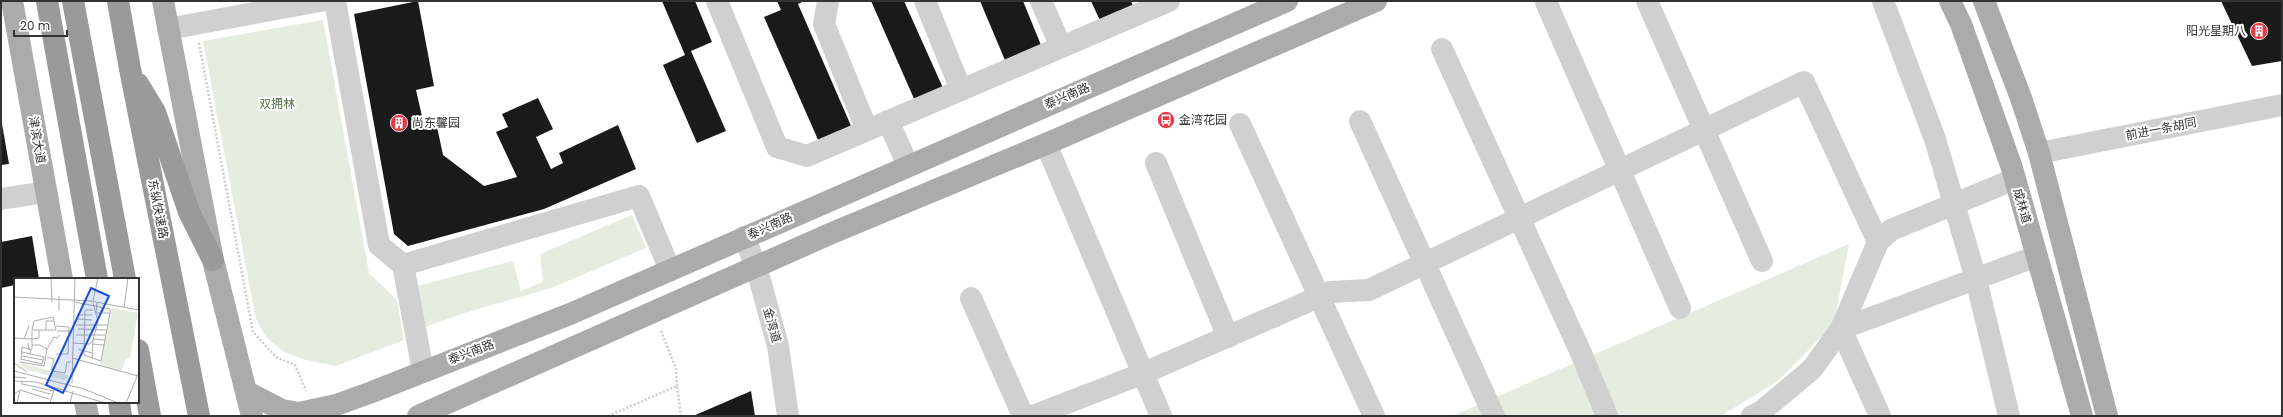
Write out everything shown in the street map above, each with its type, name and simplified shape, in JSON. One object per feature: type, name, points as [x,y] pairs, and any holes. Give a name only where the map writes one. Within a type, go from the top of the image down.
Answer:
[{"type":"highway","points":[[47,1],[97,278]]},
{"type":"highway","points":[[74,1],[125,278]]},
{"type":"highway","name":"东纵快速路","points":[[118,1],[130,69],[199,416]]},
{"type":"highway","points":[[130,69],[155,112],[189,212],[213,260]]},
{"type":"highway","points":[[139,356],[150,416]]},
{"type":"highway","points":[[119,403],[121,416]]},
{"type":"main road","name":"津滨大道","points":[[12,1],[62,278]]},
{"type":"main road","points":[[163,1],[213,260],[252,416]]},
{"type":"main road","name":"泰兴南路","points":[[247,392],[282,410],[299,413],[336,405],[372,392],[570,314],[1264,6],[1287,1]]},
{"type":"main road","points":[[418,416],[756,266],[1046,144],[1376,1]]},
{"type":"main road","name":"成林道","points":[[1950,1],[1961,24],[2015,179],[2082,416]]},
{"type":"main road","points":[[1984,1],[2021,98],[2039,153],[2107,416]]},
{"type":"main road","points":[[85,403],[88,416]]},
{"type":"street","points":[[168,29],[320,1]]},
{"type":"street","points":[[335,1],[379,245],[403,265],[423,371]]},
{"type":"street","points":[[717,1],[778,147],[807,156],[1061,47],[1156,3]]},
{"type":"street","points":[[828,1],[824,24],[867,130]]},
{"type":"street","points":[[925,1],[961,90]]},
{"type":"street","points":[[1041,1],[1061,47]]},
{"type":"street","points":[[1647,1],[1762,261]]},
{"type":"street","points":[[1883,1],[1935,139],[1976,279],[2009,416]]},
{"type":"street","points":[[1546,2],[1680,308]]},
{"type":"street","points":[[1442,49],[1581,353],[1607,416]]},
{"type":"street","points":[[1033,416],[1144,373],[1330,292],[1369,290],[1804,82],[1878,242]]},
{"type":"street","name":"前进一条胡同","points":[[2039,153],[2282,105]]},
{"type":"street","points":[[888,121],[908,165]]},
{"type":"street","points":[[1360,121],[1423,264],[1494,416]]},
{"type":"street","points":[[1240,124],[1374,416]]},
{"type":"street","points":[[1046,144],[1161,416]]},
{"type":"street","points":[[1156,163],[1228,337]]},
{"type":"street","points":[[1752,416],[1762,411],[1812,369],[1841,329],[1878,242],[1891,230],[2015,179]]},
{"type":"street","points":[[1,199],[46,192]]},
{"type":"street","points":[[403,265],[639,196],[670,270]]},
{"type":"street","name":"金湾道","points":[[744,237],[756,266],[778,346],[788,416]]},
{"type":"street","points":[[1841,329],[2036,256]]},
{"type":"street","points":[[971,298],[1023,416]]},
{"type":"street","points":[[1841,329],[1880,416]]},
{"type":"path","points":[[195,24],[253,332],[276,357],[295,365],[314,410]]},
{"type":"path","points":[[653,312],[676,369],[681,416]]},
{"type":"path","points":[[608,416],[677,386]]},
{"type":"green space","name":"双拥林","points":[[323,20],[369,273],[397,300],[404,340],[336,366],[306,360],[284,352],[266,337],[256,319],[203,41]]},
{"type":"green space","points":[[632,215],[646,248],[551,288],[461,314],[422,328],[417,286],[513,261],[521,291],[543,282],[540,254]]},
{"type":"green space","points":[[1849,244],[1834,324],[1778,381],[1721,416],[1452,416]]},
{"type":"building","name":"尚东馨园","points":[[418,1],[434,86],[416,90],[424,125],[436,122],[443,155],[484,186],[517,177],[496,132],[508,127],[502,114],[538,98],[553,129],[536,137],[551,169],[563,163],[559,153],[618,125],[636,169],[544,209],[408,246],[394,234],[354,14]]},
{"type":"building","points":[[662,1],[695,1],[712,42],[691,51],[726,131],[697,143],[663,65],[685,55]]},
{"type":"building","points":[[777,1],[804,1],[798,4],[852,128],[819,142],[764,17],[781,10]]},
{"type":"building","points":[[871,1],[904,1],[943,88],[915,101]]},
{"type":"building","points":[[980,1],[1023,1],[1043,50],[1007,65]]},
{"type":"building","points":[[1091,1],[1131,1],[1135,11],[1102,25]]},
{"type":"building","name":"阳光星期八","points":[[2221,1],[2282,1],[2282,61],[2252,66]]},
{"type":"building","points":[[2,124],[9,164],[1,165],[1,125]]},
{"type":"building","points":[[32,236],[39,278],[14,278],[14,285],[1,288],[1,242]]},
{"type":"building","points":[[751,391],[755,416],[693,416]]},
{"type":"place","name":"阳光星期八","points":[[2259,31]]},
{"type":"place","name":"金湾花园","points":[[1166,120]]},
{"type":"place","name":"尚东馨园","points":[[399,123]]}]
